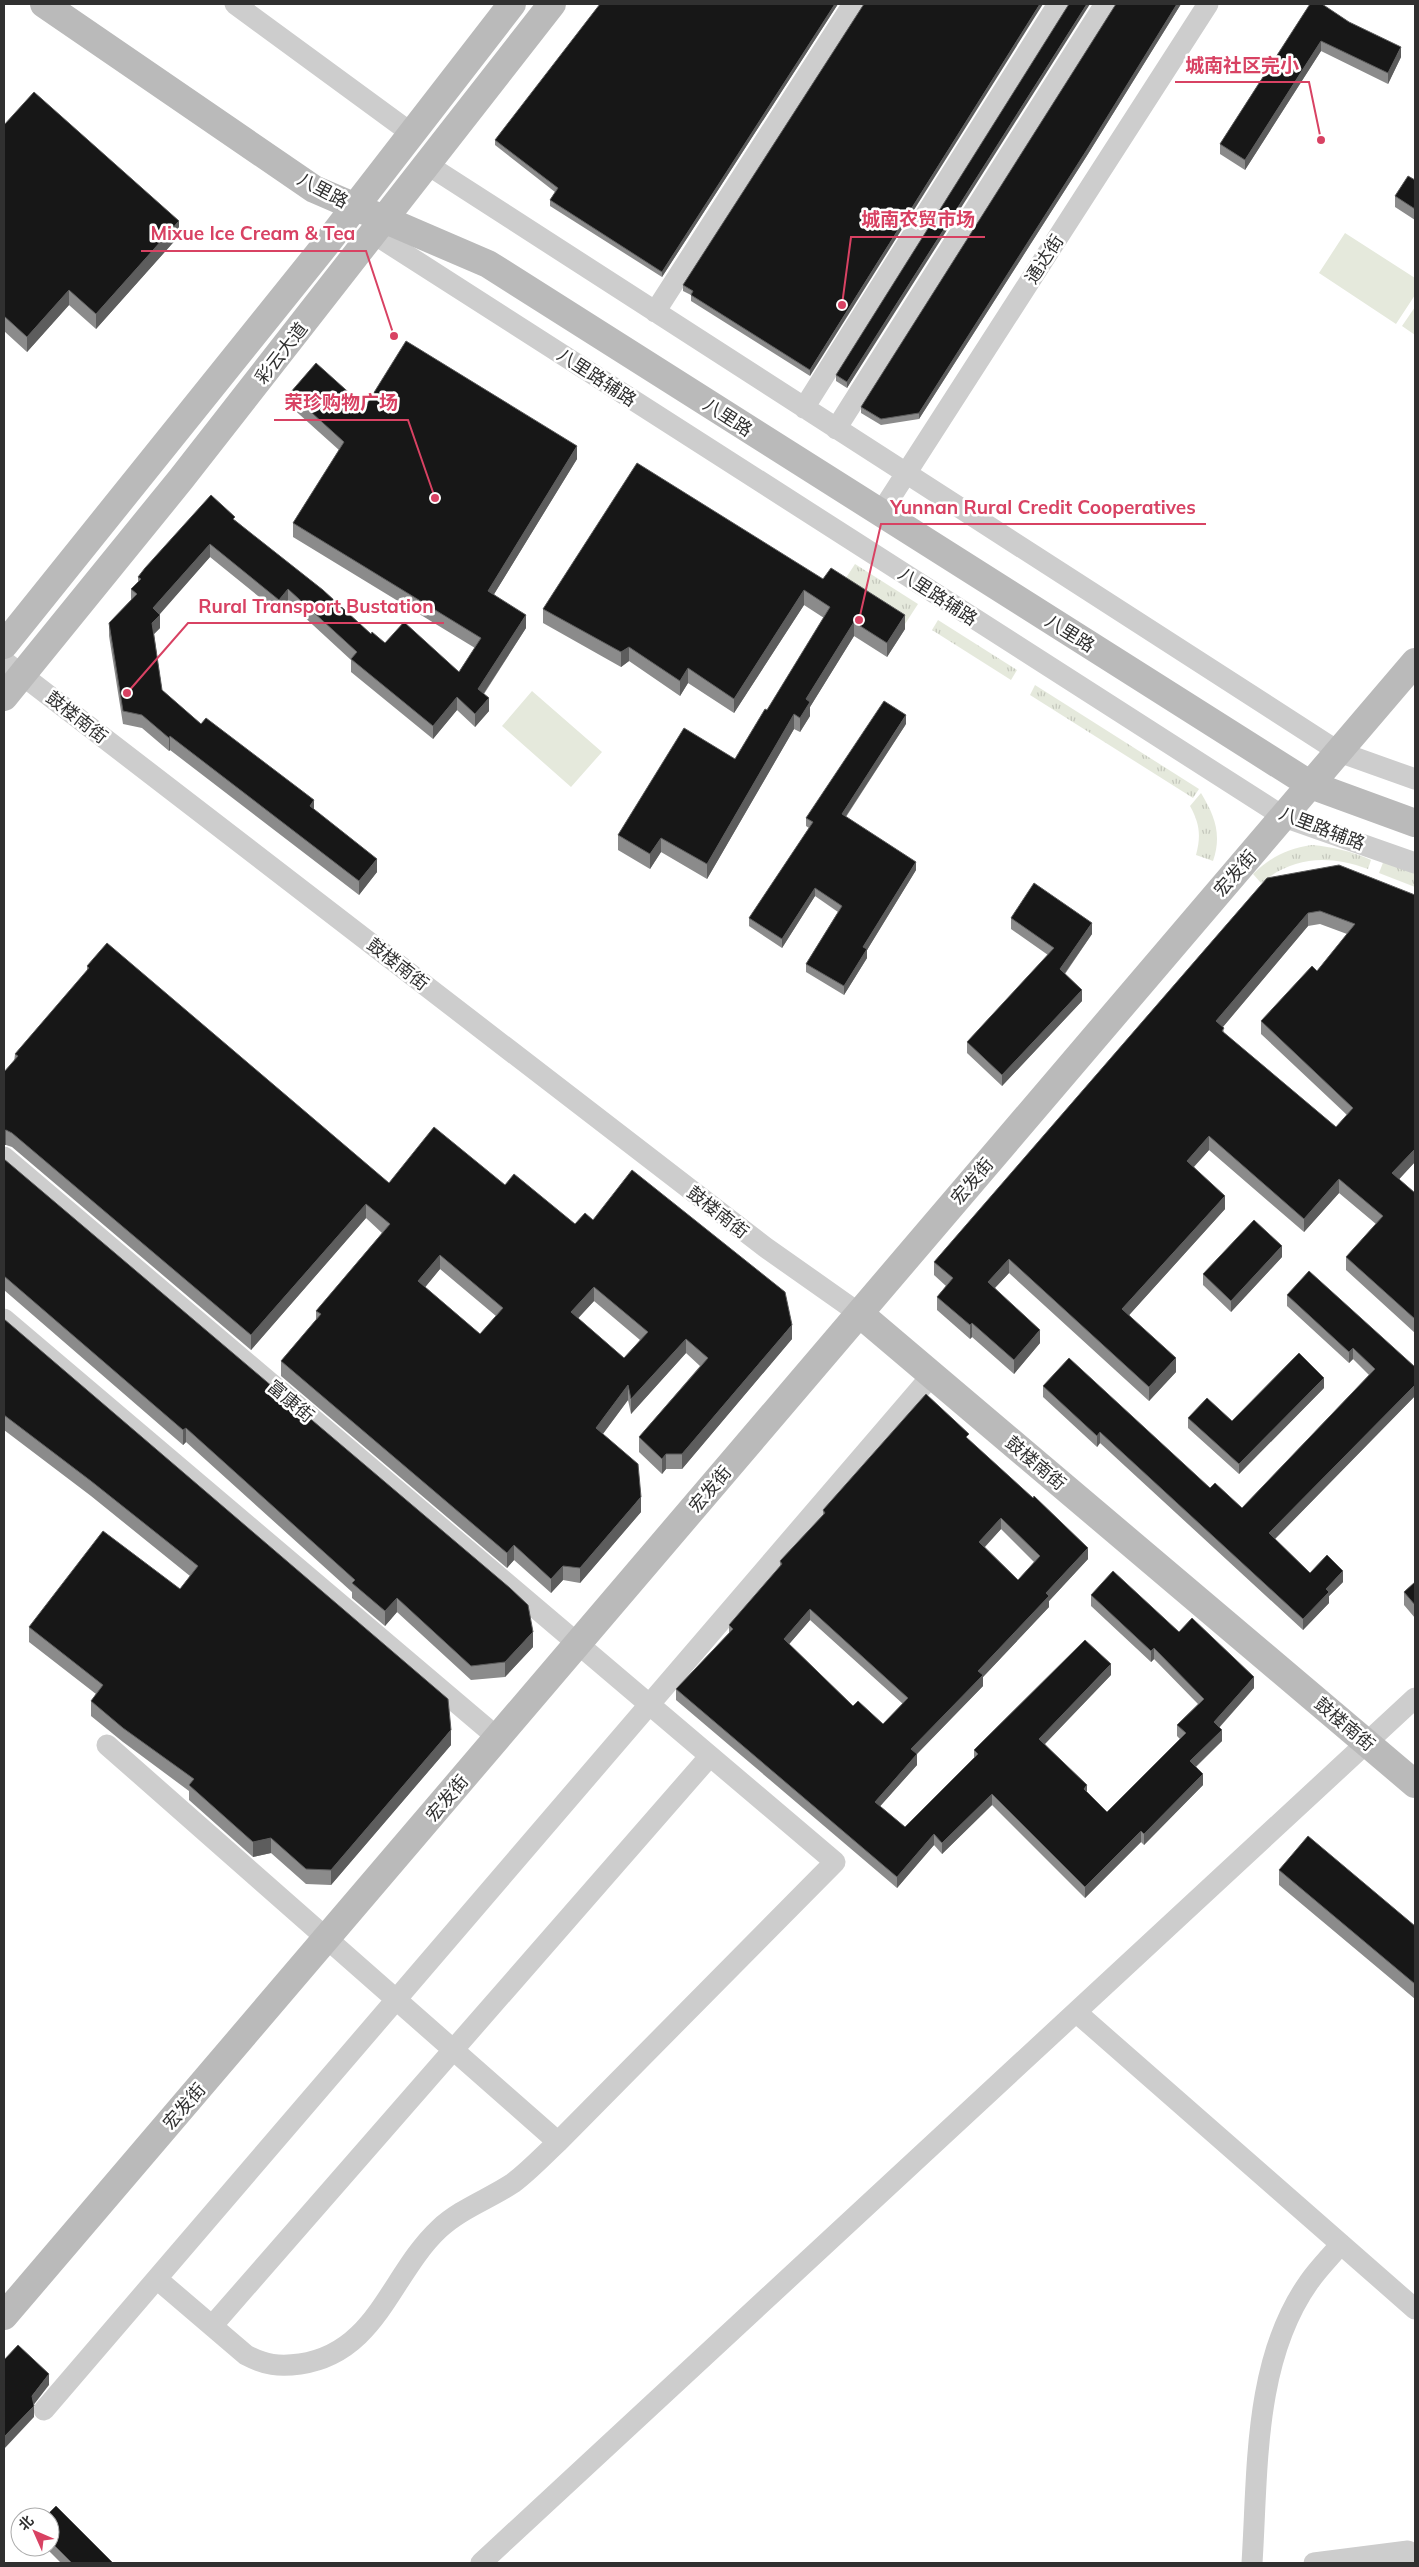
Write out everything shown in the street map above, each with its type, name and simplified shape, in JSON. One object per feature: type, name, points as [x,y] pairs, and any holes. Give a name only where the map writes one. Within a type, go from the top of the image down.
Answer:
[{"type":"main road","name":"八里路","points":[[44,4],[314,189],[355,206],[380,227],[488,264],[880,514],[1311,785],[1415,824]]},
{"type":"main road","name":"彩云大道","points":[[4,645],[355,206],[512,4]]},
{"type":"main road","name":"彩云大道","points":[[4,697],[13,668],[187,471],[380,227],[552,4]]},
{"type":"main road","name":"宏发街","points":[[4,2316],[1415,662]]},
{"type":"main road","name":"鼓楼南街","points":[[860,1314],[1415,1784]]},
{"type":"street","points":[[235,4],[411,133]]},
{"type":"street","points":[[655,312],[853,4]]},
{"type":"street","points":[[804,408],[1058,4]]},
{"type":"street","points":[[836,429],[1105,4]]},
{"type":"street","name":"通达街","points":[[880,514],[1208,4]]},
{"type":"street","points":[[428,165],[1339,752],[1415,779]]},
{"type":"street","name":"八里路辅路","points":[[380,227],[1284,817],[1415,863]]},
{"type":"street","name":"鼓楼南街","points":[[13,668],[764,1247],[860,1314]]},
{"type":"street","name":"富康街","points":[[4,1157],[835,1862],[558,2142]]},
{"type":"street","points":[[4,1319],[498,1738]]},
{"type":"street","points":[[44,2410],[932,1375]]},
{"type":"street","points":[[481,2563],[1415,1698]]},
{"type":"street","points":[[107,1745],[558,2142],[513,2182],[440,2227],[422,2246],[397,2287],[371,2321],[349,2345],[336,2354],[307,2363],[275,2366],[260,2363],[246,2355],[157,2279]]},
{"type":"street","points":[[212,2326],[710,1756]]},
{"type":"street","points":[[1076,2012],[1415,2309]]},
{"type":"street","points":[[1252,2563],[1262,2401],[1286,2324],[1308,2283],[1341,2244]]},
{"type":"street","points":[[1314,2563],[1408,2551],[1412,2563]]},
{"type":"green space","points":[[1345,233],[1415,278],[1415,295],[1396,324],[1319,273]]},
{"type":"green space","points":[[1415,307],[1415,335],[1402,326]]},
{"type":"green space","points":[[855,564],[918,604],[905,624],[842,584]]},
{"type":"green space","points":[[938,620],[1017,670],[1011,680],[932,630]]},
{"type":"green space","points":[[1035,685],[1199,789],[1193,798],[1030,695]]},
{"type":"green space","points":[[532,691],[602,752],[571,787],[502,726]]},
{"type":"green space","points":[[1201,793],[1216,826],[1217,843],[1213,861],[1196,855],[1199,830],[1190,806]]},
{"type":"green space","points":[[1312,845],[1342,850],[1371,860],[1368,869],[1339,861],[1326,860],[1299,863],[1286,867],[1261,883],[1253,874],[1280,854]]},
{"type":"green space","points":[[1384,860],[1415,872],[1415,887],[1379,873]]},
{"type":"building","points":[[600,4],[835,4],[662,272],[550,200],[558,188],[495,140]]},
{"type":"building","points":[[864,4],[1040,4],[810,370],[691,295],[693,291],[683,285]]},
{"type":"building","points":[[1069,4],[1087,4],[847,382],[836,375]]},
{"type":"building","points":[[1116,4],[1177,4],[1088,148],[919,413],[881,419],[861,407]]},
{"type":"building","points":[[1310,4],[1322,4],[1349,22],[1401,47],[1388,73],[1321,41],[1245,160],[1220,144]]},
{"type":"building","points":[[34,92],[179,221],[96,314],[69,290],[27,337],[4,316],[4,125]]},
{"type":"building","points":[[1408,176],[1415,180],[1415,209],[1395,196]]},
{"type":"building","points":[[406,341],[577,446],[488,591],[526,615],[478,689],[489,698],[475,714],[457,697],[433,726],[351,659],[357,652],[288,589],[279,600],[210,544],[153,608],[160,615],[152,623],[162,690],[201,724],[206,718],[314,800],[310,806],[377,859],[359,881],[170,736],[169,738],[142,715],[123,711],[109,623],[137,594],[131,589],[141,579],[138,577],[145,568],[211,495],[235,517],[233,519],[323,590],[371,634],[372,632],[385,643],[404,622],[459,672],[481,638],[293,523],[344,442],[290,393],[316,363],[365,407]]},
{"type":"building","points":[[637,463],[823,579],[831,568],[905,615],[887,643],[854,622],[806,699],[810,702],[800,718],[794,714],[707,864],[661,838],[650,854],[618,835],[684,728],[735,759],[830,607],[804,590],[734,699],[688,668],[680,681],[629,647],[621,652],[543,609]]},
{"type":"building","points":[[884,701],[906,715],[842,814],[916,862],[863,947],[867,949],[844,986],[806,964],[842,906],[815,888],[782,939],[749,918],[813,822],[806,818]]},
{"type":"building","points":[[1339,865],[1415,895],[1415,1151],[1392,1173],[1415,1193],[1415,1319],[1346,1257],[1383,1216],[1339,1179],[1304,1219],[1209,1136],[1187,1161],[1225,1196],[1122,1309],[1176,1358],[1149,1387],[1009,1259],[988,1282],[1040,1330],[1014,1360],[972,1323],[970,1325],[937,1297],[953,1278],[934,1262],[1267,878]],"holes":[[[1320,911],[1355,924],[1317,971],[1312,966],[1261,1021],[1353,1108],[1336,1127],[1222,1031],[1224,1028],[1216,1021],[1308,913]]]},
{"type":"building","points":[[1034,883],[1092,923],[1060,969],[1082,990],[1002,1075],[967,1042],[1054,948],[1011,918]]},
{"type":"building","points":[[107,943],[389,1183],[434,1127],[505,1185],[514,1174],[575,1224],[585,1213],[593,1220],[632,1170],[785,1292],[792,1325],[682,1454],[666,1454],[662,1459],[639,1437],[708,1358],[686,1339],[631,1399],[628,1385],[596,1428],[638,1464],[641,1497],[580,1568],[563,1566],[551,1579],[514,1545],[507,1553],[281,1361],[321,1314],[316,1311],[390,1224],[366,1204],[251,1335],[12,1133],[4,1131],[4,1072],[18,1056],[15,1054],[89,968],[87,966]],"holes":[[[440,1255],[503,1308],[480,1334],[418,1281]],[[594,1287],[648,1332],[624,1358],[571,1312]]]},
{"type":"building","points":[[4,1159],[528,1605],[533,1632],[505,1662],[471,1666],[397,1598],[385,1611],[352,1583],[355,1580],[186,1428],[183,1430],[4,1276]]},
{"type":"building","points":[[1254,1220],[1282,1246],[1231,1301],[1203,1274]]},
{"type":"building","points":[[1309,1271],[1415,1367],[1415,1385],[1269,1533],[1310,1573],[1327,1555],[1343,1571],[1326,1589],[1329,1592],[1303,1619],[1100,1432],[1097,1436],[1043,1386],[1069,1358],[1210,1488],[1215,1483],[1242,1508],[1375,1369],[1353,1348],[1349,1352],[1287,1295]]},
{"type":"building","points":[[4,1319],[448,1699],[451,1730],[331,1870],[306,1869],[271,1838],[253,1842],[189,1785],[194,1779],[123,1728],[91,1701],[103,1685],[29,1627],[103,1531],[180,1589],[198,1566],[4,1415]]},
{"type":"building","points":[[1299,1353],[1324,1378],[1239,1464],[1188,1418],[1207,1398],[1232,1421]]},
{"type":"building","points":[[926,1394],[969,1434],[966,1437],[1033,1498],[1034,1496],[1088,1548],[1046,1593],[1049,1596],[978,1671],[983,1675],[911,1749],[917,1754],[875,1802],[905,1827],[978,1754],[974,1750],[1085,1640],[1111,1664],[1039,1739],[1087,1785],[1084,1789],[1107,1812],[1186,1733],[1177,1725],[1204,1699],[1154,1648],[1151,1651],[1091,1595],[1113,1571],[1179,1632],[1192,1618],[1254,1677],[1214,1722],[1222,1730],[1190,1761],[1203,1774],[1144,1834],[1141,1831],[1085,1887],[992,1794],[942,1843],[934,1834],[897,1877],[676,1689],[733,1629],[729,1625],[782,1564],[780,1561],[825,1513],[823,1510]],"holes":[[[1001,1518],[1040,1556],[1018,1580],[979,1542]],[[810,1609],[908,1698],[883,1724],[858,1701],[853,1706],[784,1639]]]},
{"type":"building","points":[[1415,1582],[1415,1605],[1404,1592]]},
{"type":"building","points":[[1308,1836],[1415,1926],[1415,1984],[1279,1870]]},
{"type":"building","points":[[18,2345],[49,2374],[32,2396],[34,2406],[4,2437],[4,2360]]},
{"type":"building","points":[[60,2510],[113,2563],[72,2563],[60,2551]]},
{"type":"place","name":"城南社区完小","points":[[1321,140]]},
{"type":"place","name":"城南农贸市场","points":[[842,305]]},
{"type":"place","name":"Mixue Ice Cream & Tea","points":[[394,336]]},
{"type":"place","name":"荣珍购物广场","points":[[435,498]]},
{"type":"place","name":"Yunnan Rural Credit Cooperatives","points":[[859,620]]},
{"type":"place","name":"Rural Transport Bustation","points":[[127,693]]}]
